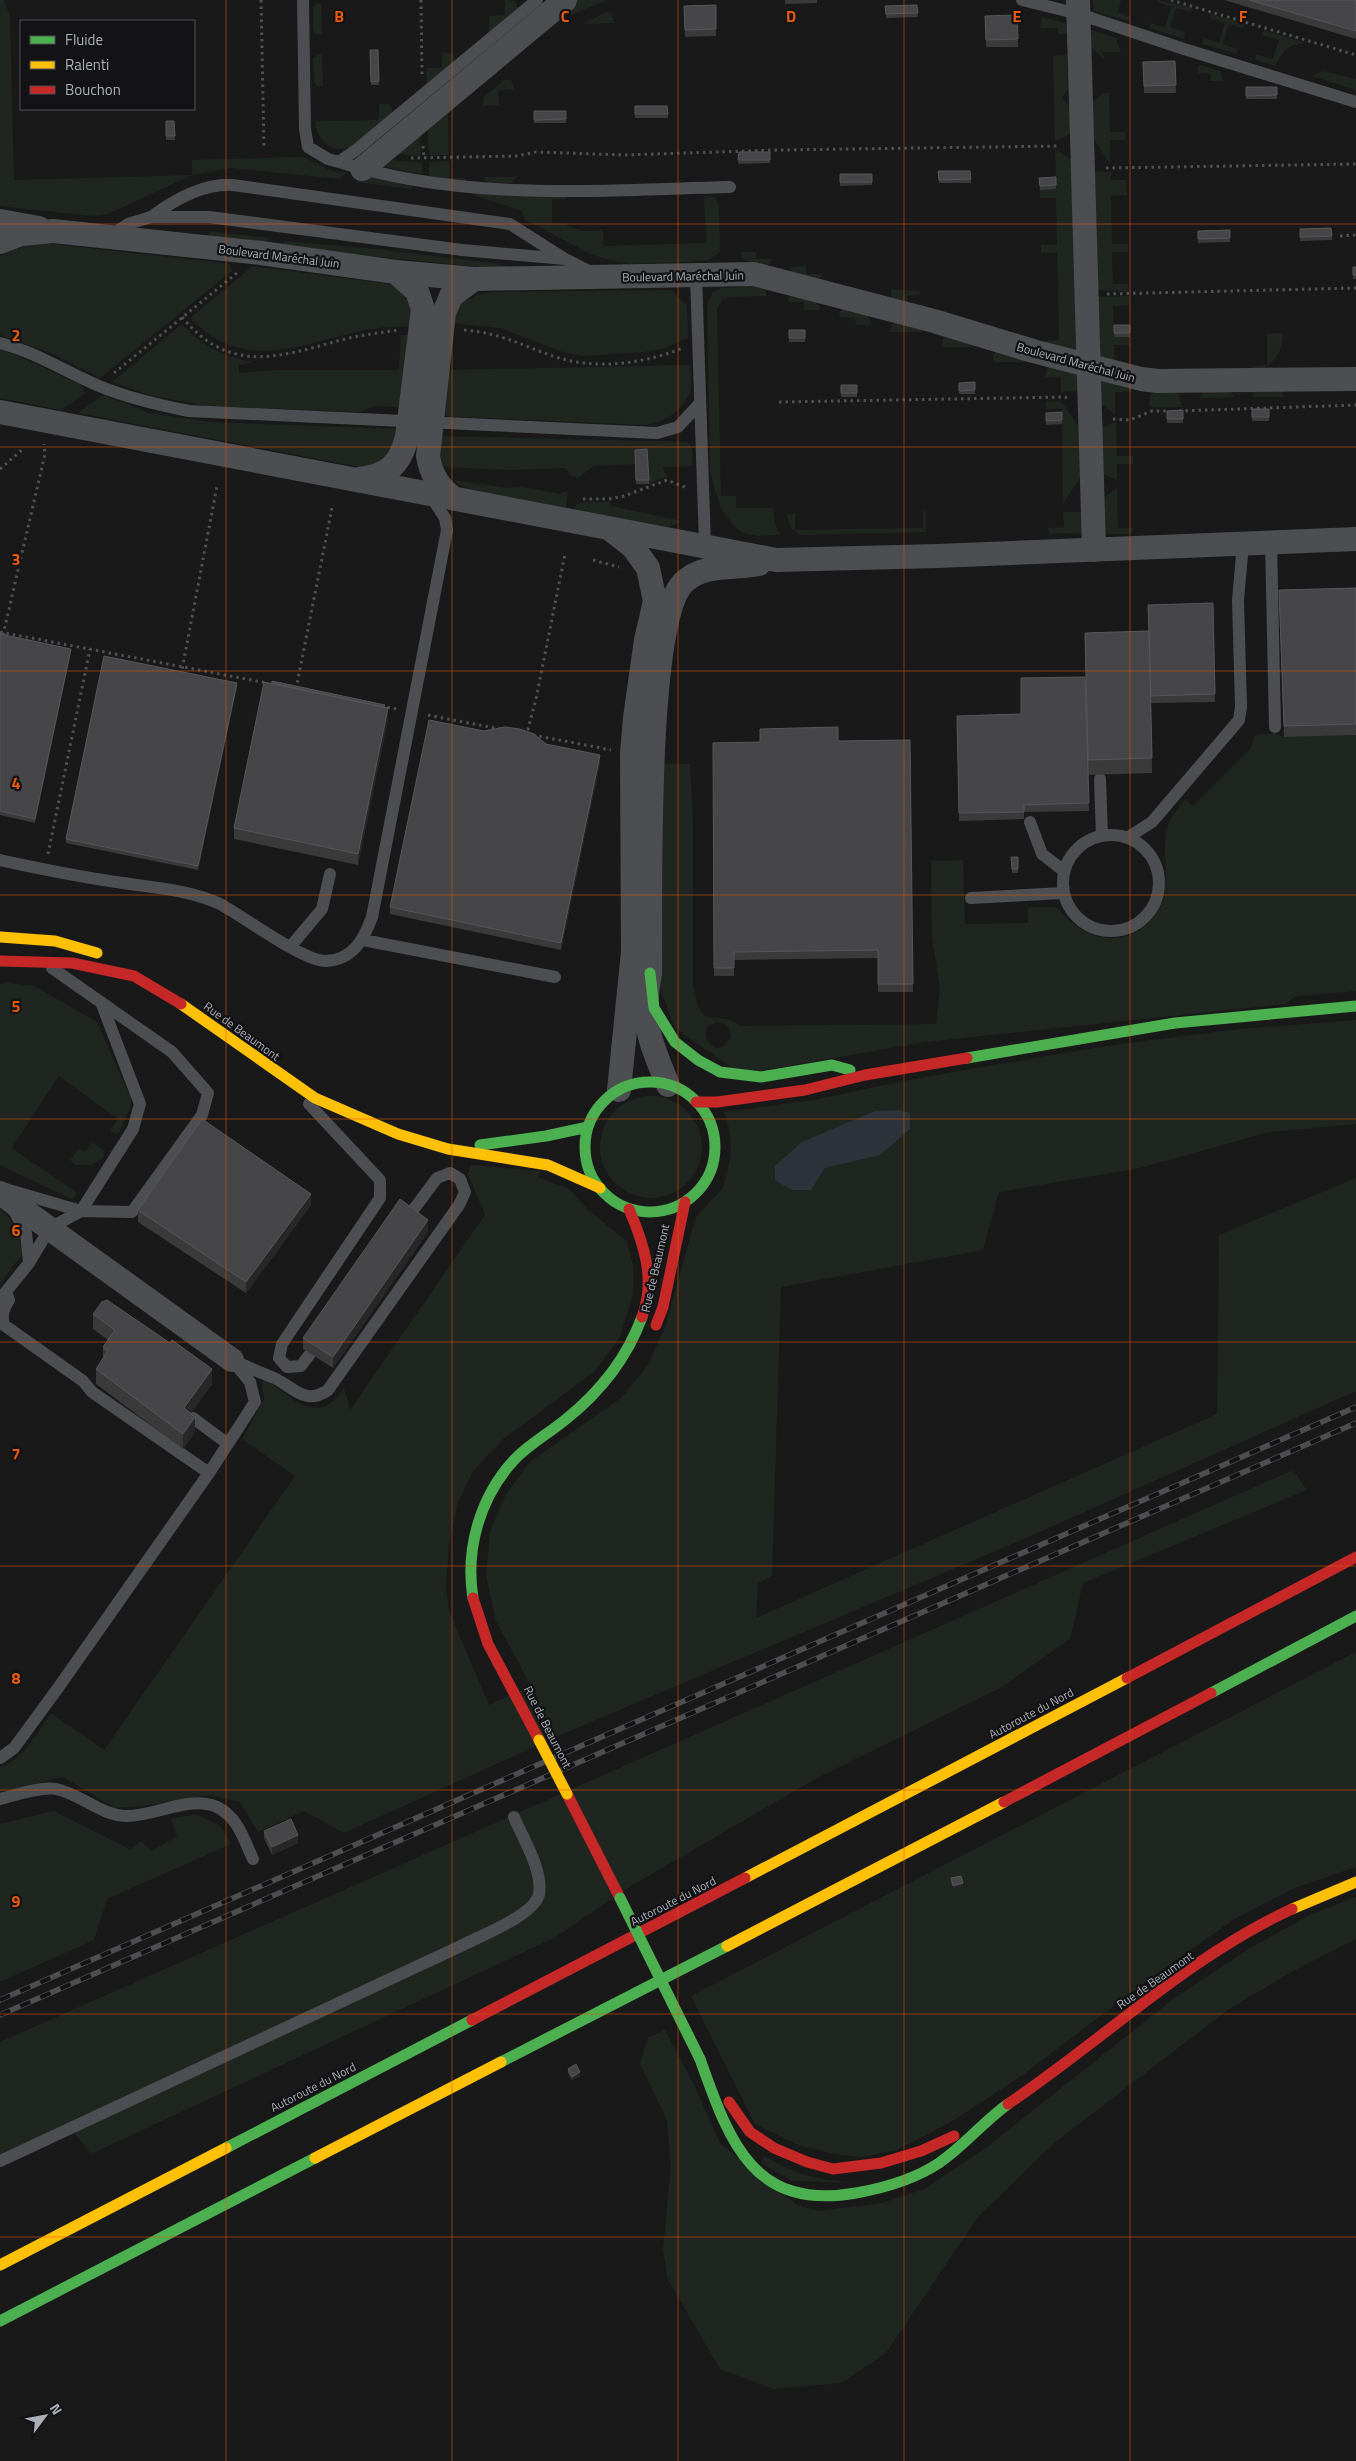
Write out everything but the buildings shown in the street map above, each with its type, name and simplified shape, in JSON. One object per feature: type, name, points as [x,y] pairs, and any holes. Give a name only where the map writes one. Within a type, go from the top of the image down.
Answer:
[{"type":"main road","points":[[0,937],[55,941],[96,952],[134,976]]},
{"type":"main road","name":"Rue de Beaumont","points":[[0,960],[72,963],[134,976],[167,994],[315,1098],[398,1134],[448,1149],[548,1166],[600,1188]]},
{"type":"main road","name":"Rue de Beaumont","points":[[0,969],[14,962]]},
{"type":"main road","points":[[650,973],[654,1008],[675,1042],[698,1060],[720,1072],[761,1077],[832,1064],[866,1075]]},
{"type":"main road","points":[[696,1102],[805,1090],[866,1075],[1175,1023],[1356,1006]]},
{"type":"main road","points":[[651,1082],[668,1085],[683,1092],[696,1102],[706,1115],[712,1130],[715,1147],[713,1163],[707,1178],[697,1192],[685,1202],[658,1212],[629,1209],[613,1200],[600,1188],[591,1174],[586,1159],[585,1143],[588,1127],[600,1106],[619,1090],[634,1084],[651,1082]]},
{"type":"main road","name":"Rue de Beaumont","points":[[448,1149],[546,1136],[588,1127]]},
{"type":"main road","name":"Rue de Beaumont","points":[[652,1333],[663,1307],[685,1202]]},
{"type":"main road","name":"Rue de Beaumont","points":[[629,1209],[643,1243],[648,1267],[646,1297],[639,1325],[630,1346],[597,1390],[565,1420],[527,1448],[497,1483],[481,1512],[473,1548],[471,1585],[480,1626],[620,1898],[700,2059],[737,2148],[750,2166],[772,2183],[800,2193],[830,2196],[865,2192],[894,2184],[925,2171],[950,2156],[982,2123],[1162,1991],[1248,1932],[1305,1902],[1356,1882]]},
{"type":"main road","name":"Rue de Beaumont","points":[[565,1420],[605,1399]]},
{"type":"main road","name":"Autoroute du Nord","points":[[0,2265],[930,1782],[1356,1557]]},
{"type":"main road","points":[[0,2321],[996,1806],[1356,1616]]},
{"type":"main road","name":"Rue de Beaumont","points":[[700,2059],[750,2132],[774,2148],[807,2162],[833,2169],[881,2163],[921,2151],[982,2123]]},
{"type":"street","points":[[362,169],[565,0]]},
{"type":"street","points":[[1079,7],[1094,550]]},
{"type":"street","points":[[0,221],[53,231]]},
{"type":"street","name":"Boulevard Maréchal Juin","points":[[0,242],[21,234],[53,231],[261,253],[396,272],[474,278],[603,278],[754,274],[775,278],[1089,364],[1158,381],[1356,379]]},
{"type":"street","points":[[396,272],[416,291],[423,309],[420,423],[429,468],[438,484],[455,498]]},
{"type":"street","points":[[358,479],[373,477],[394,466],[420,423],[447,304],[459,288],[474,278]]},
{"type":"street","points":[[0,412],[776,560]]},
{"type":"street","points":[[608,528],[633,547],[648,568],[655,601],[642,671],[645,720],[652,776],[650,973],[645,1002],[648,1034],[668,1085]]},
{"type":"street","points":[[619,1090],[633,952],[632,753],[645,720],[673,602],[683,583],[704,571],[757,565],[776,560],[1094,550],[1356,539]]},
{"type":"street","points":[[1,1192],[232,1360]]},
{"type":"lane","points":[[303,0],[305,129],[308,147],[315,153],[362,169],[449,185],[577,191],[730,187]]},
{"type":"lane","points":[[339,162],[537,0]]},
{"type":"lane","points":[[1022,0],[1079,7],[1184,49],[1356,102]]},
{"type":"lane","points":[[151,217],[164,207],[206,187],[217,184],[233,185],[510,224],[565,259],[603,278]]},
{"type":"lane","points":[[108,237],[128,224],[151,217],[209,217],[462,250],[565,259]]},
{"type":"lane","points":[[696,276],[705,545]]},
{"type":"lane","points":[[0,343],[35,354],[99,386],[134,398],[189,412],[657,433],[678,427],[699,404]]},
{"type":"lane","points":[[0,860],[44,870],[193,894],[220,904],[308,957],[326,961],[344,957],[363,940],[372,917],[447,530],[445,518],[428,493]]},
{"type":"lane","points":[[1272,542],[1275,727]]},
{"type":"lane","points":[[1127,838],[1152,822],[1239,720],[1242,707],[1238,600],[1243,544]]},
{"type":"lane","points":[[1100,779],[1102,836]]},
{"type":"lane","points":[[1030,822],[1042,854],[1064,871]]},
{"type":"lane","points":[[1108,835],[1127,838],[1138,844],[1149,854],[1156,868],[1159,884],[1152,906],[1137,923],[1123,930],[1107,931],[1092,927],[1079,919],[1069,907],[1063,893],[1064,871],[1068,859],[1078,847],[1092,838],[1108,835]]},
{"type":"lane","points":[[291,946],[322,909],[330,874]]},
{"type":"lane","points":[[971,898],[1063,893]]},
{"type":"lane","points":[[363,940],[555,977]]},
{"type":"lane","points":[[1,1192],[32,1195],[80,1211],[132,1212],[202,1115],[208,1093],[172,1052],[41,961]]},
{"type":"lane","points":[[101,1002],[140,1104],[133,1129],[80,1211],[50,1228],[29,1263],[3,1295],[9,1300],[4,1309],[2,1319],[4,1325],[83,1381],[92,1392],[209,1473]]},
{"type":"lane","points":[[285,1078],[380,1180],[380,1198],[282,1344],[280,1358],[287,1366],[301,1366],[310,1354]]},
{"type":"lane","points":[[232,1360],[273,1377],[293,1391],[308,1396],[320,1396],[328,1390],[459,1205],[465,1192],[460,1180],[450,1173],[437,1178],[408,1217]]},
{"type":"lane","points":[[1,1192],[18,1216],[26,1233],[29,1263]]},
{"type":"lane","points":[[0,1758],[14,1748],[209,1473],[255,1402],[250,1382],[232,1360]]},
{"type":"lane","points":[[193,1418],[228,1444]]},
{"type":"lane","points":[[0,1799],[54,1788],[67,1792],[109,1813],[126,1816],[203,1803],[217,1807],[229,1815],[239,1828],[253,1859]]},
{"type":"lane","points":[[0,2162],[463,1945],[518,1917],[534,1905],[539,1896],[539,1887],[536,1870],[514,1817]]},
{"type":"path","points":[[261,0],[264,148]]},
{"type":"path","points":[[421,0],[422,95]]},
{"type":"path","points":[[1171,0],[1356,55]]},
{"type":"path","points":[[380,153],[395,157],[424,159],[517,156],[536,152],[625,155],[1056,145],[1082,151],[1108,169],[1356,164]]},
{"type":"path","points":[[1340,236],[1356,235]]},
{"type":"path","points":[[99,386],[261,253]]},
{"type":"path","points":[[1086,294],[1356,288]]},
{"type":"path","points":[[779,402],[1065,396],[1090,414],[1130,420],[1152,411],[1356,405]]},
{"type":"path","points":[[2,638],[45,454],[44,440],[47,431],[55,423]]},
{"type":"path","points":[[0,469],[23,450]]},
{"type":"path","points":[[574,499],[609,499],[667,480],[702,492]]},
{"type":"path","points":[[181,676],[217,486]]},
{"type":"path","points":[[296,689],[332,508]]},
{"type":"path","points":[[565,554],[536,699],[528,729],[518,734],[632,753]]},
{"type":"path","points":[[2,633],[274,684]]},
{"type":"path","points":[[44,870],[90,649]]},
{"type":"path","points":[[290,688],[306,691]]},
{"type":"path","points":[[373,704],[509,731]]},
{"type":"shaded area","points":[[0,0],[4,0],[10,17],[14,180],[192,175],[108,214],[92,216],[0,206]]},
{"type":"shaded area","points":[[505,0],[515,1],[518,8],[489,32],[489,16],[505,15]]},
{"type":"shaded area","points":[[573,0],[607,0],[571,15],[569,3]]},
{"type":"shaded area","points":[[1093,0],[1121,0],[1118,12],[1131,17],[1129,21],[1094,11]]},
{"type":"shaded area","points":[[1158,0],[1192,8],[1191,12],[1176,8],[1170,27],[1185,32],[1184,39],[1149,28],[1150,23],[1165,28],[1171,7],[1157,2]]},
{"type":"shaded area","points":[[316,4],[321,4],[322,35],[315,34],[313,29],[313,7]]},
{"type":"shaded area","points":[[606,12],[612,14],[614,23],[583,24]]},
{"type":"shaded area","points":[[1211,14],[1245,24],[1244,28],[1229,24],[1223,44],[1238,49],[1236,54],[1202,44],[1204,38],[1219,43],[1225,23],[1210,18]]},
{"type":"shaded area","points":[[1042,17],[1072,25],[1075,33],[1058,34],[1058,28],[1040,28]]},
{"type":"shaded area","points":[[1091,30],[1116,38],[1121,52],[1103,52],[1104,59],[1088,45]]},
{"type":"shaded area","points":[[1264,30],[1305,43],[1286,49],[1280,56],[1276,66],[1255,60],[1256,54],[1273,59],[1279,40],[1262,35]]},
{"type":"shaded area","points":[[442,52],[453,54],[455,61],[427,84],[426,68],[442,68]]},
{"type":"shaded area","points":[[322,55],[323,86],[318,87],[314,82],[313,58]]},
{"type":"shaded area","points":[[1067,55],[1068,89],[1062,98],[1077,114],[1076,132],[1055,141],[1053,56]]},
{"type":"shaded area","points":[[1200,65],[1220,71],[1223,81],[1210,81],[1210,73],[1198,73]]},
{"type":"shaded area","points":[[1323,71],[1356,79],[1356,90],[1312,76]]},
{"type":"shaded area","points":[[504,80],[511,80],[514,89],[498,90],[499,105],[483,106],[484,97]]},
{"type":"shaded area","points":[[476,81],[480,86],[448,110],[449,155],[429,155],[427,121]]},
{"type":"shaded area","points":[[1103,93],[1109,93],[1110,132],[1125,132],[1125,140],[1110,140],[1110,164],[1090,133],[1090,104]]},
{"type":"shaded area","points":[[379,104],[388,104],[391,106],[392,112],[349,147],[336,149],[330,147],[318,134],[315,121],[379,120]]},
{"type":"shaded area","points":[[420,128],[421,156],[390,153]]},
{"type":"shaded area","points":[[1055,149],[1078,164],[1080,353],[1043,341],[1059,340],[1057,253],[1041,253],[1041,245],[1057,245],[1056,198],[1040,198],[1040,190],[1056,189]]},
{"type":"shaded area","points":[[304,157],[329,170],[346,173],[339,179],[232,168],[192,175],[192,160]]},
{"type":"shaded area","points":[[382,159],[422,163],[422,174],[376,165]]},
{"type":"shaded area","points":[[449,161],[450,178],[465,178],[465,181],[429,177],[429,162]]},
{"type":"shaded area","points":[[1091,171],[1111,172],[1111,180],[1126,180],[1127,195],[1111,196],[1112,244],[1128,244],[1128,252],[1112,252],[1113,284],[1128,284],[1129,292],[1098,290]]},
{"type":"shaded area","points":[[360,175],[413,184],[412,189],[356,182]]},
{"type":"shaded area","points":[[484,177],[516,177],[513,183],[486,182]]},
{"type":"shaded area","points":[[465,192],[567,197],[567,199],[552,199],[552,223],[567,223],[567,226],[585,231],[603,230],[604,246],[706,243],[704,196],[716,198],[719,208],[720,252],[707,261],[629,264],[609,260],[590,254],[524,219],[522,211]]},
{"type":"shaded area","points":[[209,231],[270,238],[262,245],[208,238]]},
{"type":"shaded area","points":[[286,241],[386,250],[493,263],[500,265],[500,269],[279,247]]},
{"type":"shaded area","points":[[35,242],[230,264],[232,271],[100,378],[51,353],[0,335],[0,256]]},
{"type":"shaded area","points":[[740,252],[756,252],[756,259],[772,259],[770,264],[766,265],[744,260]]},
{"type":"shaded area","points":[[253,266],[390,284],[400,287],[413,302],[413,327],[383,328],[353,333],[297,347],[270,351],[243,349],[216,339],[190,318]]},
{"type":"shaded area","points":[[806,266],[807,274],[823,274],[819,279],[792,273],[791,267]]},
{"type":"shaded area","points":[[766,286],[766,296],[729,297],[723,299],[717,308],[721,496],[736,496],[736,508],[773,508],[775,523],[780,535],[759,536],[743,533],[734,526],[722,510],[710,471],[707,303],[713,292],[722,288]]},
{"type":"shaded area","points":[[891,289],[920,291],[920,294],[907,296],[907,304],[923,304],[922,308],[905,306],[891,297]]},
{"type":"shaded area","points":[[671,290],[687,305],[688,338],[662,349],[644,352],[584,356],[563,352],[500,328],[453,323],[460,303],[478,295],[492,292]]},
{"type":"shaded area","points":[[793,295],[817,302],[820,310],[804,310],[804,302],[788,302],[788,298]]},
{"type":"shaded area","points":[[1129,296],[1129,305],[1113,306],[1114,337],[1130,337],[1130,345],[1114,345],[1115,362],[1096,357],[1093,297]]},
{"type":"shaded area","points":[[842,309],[868,315],[872,325],[856,325],[855,318],[840,317],[839,313]]},
{"type":"shaded area","points":[[896,323],[922,330],[922,332],[890,332],[892,324]]},
{"type":"shaded area","points":[[182,324],[197,338],[224,354],[253,362],[239,365],[239,373],[277,370],[399,370],[401,335],[411,335],[404,407],[374,406],[361,412],[207,406],[152,396],[112,382]]},
{"type":"shaded area","points":[[1283,333],[1282,345],[1275,359],[1262,370],[1252,368],[1252,366],[1267,365],[1267,334]]},
{"type":"shaded area","points":[[947,336],[973,344],[974,347],[942,347],[943,339]]},
{"type":"shaded area","points":[[0,350],[14,354],[81,385],[85,393],[61,410],[0,398]]},
{"type":"shaded area","points":[[997,352],[1023,358],[1025,362],[993,362],[993,355]]},
{"type":"shaded area","points":[[690,365],[691,389],[684,403],[668,418],[647,425],[440,416],[443,370]]},
{"type":"shaded area","points":[[1048,366],[1081,373],[1082,391],[1061,392],[1061,377],[1045,377]]},
{"type":"shaded area","points":[[1095,378],[1130,388],[1131,392],[1115,392],[1115,414],[1095,400]]},
{"type":"shaded area","points":[[1203,390],[1231,392],[1234,397],[1201,398]]},
{"type":"shaded area","points":[[1253,391],[1282,391],[1284,397],[1252,397]]},
{"type":"shaded area","points":[[1154,392],[1179,393],[1182,407],[1150,407],[1150,395]]},
{"type":"shaded area","points":[[103,395],[150,413],[209,422],[400,429],[395,454],[370,469],[78,413]]},
{"type":"shaded area","points":[[1061,401],[1083,432],[1084,472],[1063,504],[1062,409],[1046,409],[1046,402]]},
{"type":"shaded area","points":[[1116,422],[1117,456],[1133,456],[1133,464],[1117,464],[1117,480],[1096,471],[1095,430]]},
{"type":"shaded area","points":[[440,436],[687,442],[692,448],[692,466],[663,467],[664,472],[669,477],[649,484],[635,454],[635,464],[594,466],[578,478],[571,476],[566,468],[512,470],[443,467],[440,456]]},
{"type":"shaded area","points":[[453,480],[508,488],[523,487],[560,494],[568,490],[566,508],[467,489]]},
{"type":"shaded area","points":[[1117,488],[1118,528],[1134,528],[1130,534],[1098,534],[1098,502]]},
{"type":"shaded area","points":[[583,502],[610,502],[611,506],[682,521],[669,527],[575,510],[576,505]]},
{"type":"shaded area","points":[[923,511],[926,511],[926,532],[800,535],[791,528],[786,514],[795,514],[795,530],[923,528]]},
{"type":"shaded area","points":[[1063,512],[1084,512],[1081,521],[1084,533],[1049,534],[1048,528],[1064,527]]},
{"type":"shaded area","points":[[1274,733],[1284,737],[1356,735],[1356,991],[1296,996],[1285,1004],[925,1042],[759,1071],[733,1069],[674,1027],[659,985],[661,763],[690,764],[693,820],[693,986],[698,1007],[706,1017],[728,1019],[741,1026],[936,1024],[940,988],[932,938],[931,861],[963,860],[965,924],[1028,923],[1028,907],[1056,907],[1075,925],[1089,934],[1115,938],[1132,934],[1140,930],[1153,918],[1163,902],[1166,885],[1166,837],[1167,828],[1172,817],[1185,799],[1193,806],[1250,749],[1255,735]],"holes":[[[717,1022],[727,1025],[731,1037],[723,1047],[716,1048],[707,1039],[708,1026]]]},
{"type":"shaded area","points":[[0,984],[34,986],[97,1022],[131,1099],[130,1108],[119,1133],[116,1134],[110,1130],[118,1119],[59,1076],[12,1148],[76,1192],[76,1196],[71,1199],[0,1165]]},
{"type":"shaded area","points":[[1356,1020],[1356,1124],[1269,1132],[1140,1168],[999,1192],[983,1250],[781,1287],[772,1576],[758,1583],[756,1618],[1217,1414],[1219,1235],[1356,1178],[1356,1391],[1026,1538],[558,1736],[344,1833],[304,1811],[258,1832],[240,1802],[208,1795],[143,1806],[115,1808],[63,1777],[0,1792],[0,1767],[16,1759],[23,1752],[51,1713],[104,1750],[295,1476],[242,1439],[264,1400],[262,1381],[266,1379],[296,1402],[315,1408],[324,1406],[334,1400],[344,1388],[350,1410],[485,1215],[468,1174],[471,1165],[540,1171],[539,1178],[568,1188],[589,1211],[627,1241],[633,1266],[633,1294],[620,1337],[595,1371],[502,1440],[473,1471],[457,1505],[449,1545],[446,1587],[449,1611],[489,1705],[531,1686],[496,1621],[486,1576],[490,1531],[506,1494],[531,1461],[621,1398],[648,1365],[665,1327],[696,1217],[722,1189],[729,1165],[731,1147],[729,1128],[724,1112],[814,1100],[903,1081],[1105,1046],[1240,1029]]},
{"type":"shaded area","points":[[651,1096],[661,1097],[680,1104],[694,1118],[701,1137],[701,1157],[694,1176],[680,1190],[661,1197],[651,1198],[641,1197],[622,1190],[608,1176],[601,1157],[600,1147],[601,1137],[608,1118],[622,1104],[641,1097]]},
{"type":"shaded area","points":[[900,1110],[910,1113],[910,1129],[880,1155],[825,1168],[811,1190],[792,1190],[775,1180],[775,1166],[802,1142],[875,1111]]},
{"type":"shaded area","points":[[92,1142],[104,1151],[103,1158],[92,1165],[76,1165],[70,1160],[79,1148],[85,1152]]},
{"type":"shaded area","points":[[0,1210],[10,1219],[16,1229],[22,1254],[0,1284]]},
{"type":"shaded area","points":[[1293,1470],[1307,1490],[1083,1583],[1070,1639],[1000,1688],[815,1779],[631,1886],[556,1937],[91,2154],[71,2128],[0,2160],[0,2042]]},
{"type":"shaded area","points":[[1356,1652],[1356,1867],[1297,1887],[1236,1918],[1152,1977],[1024,2074],[951,2122],[897,2150],[861,2157],[834,2154],[798,2145],[755,2124],[691,1996]]},
{"type":"shaded area","points":[[54,1811],[130,1849],[141,1841],[152,1851],[177,1836],[171,1819],[196,1814],[220,1826],[231,1844],[107,1899],[94,1940],[0,1982],[0,1824]]},
{"type":"shaded area","points":[[1356,1897],[1356,1939],[1293,1971],[1229,2009],[1054,2143],[977,2218],[886,2353],[841,2383],[773,2389],[720,2369],[668,2280],[663,2249],[671,2166],[667,2120],[640,2064],[648,2038],[665,2030],[694,2085],[720,2143],[797,2205],[818,2211],[882,2203],[924,2189],[987,2147],[1172,2000],[1252,1947],[1310,1915]]},
{"type":"shaded area","points":[[765,2156],[802,2174],[839,2181],[867,2183],[792,2181],[761,2163]]},
{"type":"railway","points":[[0,2000],[1356,1407]]},
{"type":"railway","points":[[0,2015],[1356,1423]]},
{"type":"traffic: fast","points":[[650,973],[654,1008],[675,1042],[698,1060],[720,1072],[761,1077],[832,1065],[850,1070]]},
{"type":"traffic: fast","points":[[967,1058],[1175,1023],[1356,1006]]},
{"type":"traffic: fast","points":[[650,1082],[675,1087],[696,1101],[710,1122],[715,1147],[710,1172],[696,1193],[675,1207],[650,1212],[625,1207],[604,1193],[590,1172],[585,1147],[590,1122],[604,1101],[625,1087],[650,1082]]},
{"type":"traffic: fast","points":[[480,1145],[546,1136],[588,1127]]},
{"type":"traffic: fast","points":[[473,1598],[471,1580],[473,1543],[484,1507],[492,1490],[520,1454],[577,1410],[611,1374],[628,1347],[642,1317]]},
{"type":"traffic: fast","points":[[1211,1693],[1356,1616]]},
{"type":"traffic: fast","points":[[620,1898],[700,2059]]},
{"type":"traffic: fast","points":[[501,2062],[727,1946]]},
{"type":"traffic: fast","points":[[226,2148],[472,2020]]},
{"type":"traffic: fast","points":[[700,2059],[722,2117],[735,2142],[750,2163],[769,2180],[792,2191],[821,2196],[867,2191],[888,2186],[920,2174],[948,2156],[1008,2104]]},
{"type":"traffic: fast","points":[[0,2321],[315,2158]]},
{"type":"traffic: slow","points":[[0,937],[55,941],[97,953]]},
{"type":"traffic: slow","points":[[181,1004],[315,1098],[398,1134],[448,1149],[548,1165],[600,1188]]},
{"type":"traffic: slow","points":[[745,1878],[1127,1678]]},
{"type":"traffic: slow","points":[[539,1740],[567,1794]]},
{"type":"traffic: slow","points":[[727,1946],[1004,1802]]},
{"type":"traffic: slow","points":[[1292,1909],[1356,1882]]},
{"type":"traffic: slow","points":[[315,2158],[501,2062]]},
{"type":"traffic: slow","points":[[0,2265],[226,2148]]},
{"type":"traffic: jam","points":[[0,961],[72,963],[134,976],[181,1004]]},
{"type":"traffic: jam","points":[[696,1102],[717,1102],[805,1090],[865,1075],[967,1058]]},
{"type":"traffic: jam","points":[[656,1325],[663,1307],[685,1202]]},
{"type":"traffic: jam","points":[[629,1209],[643,1249],[648,1276],[646,1303],[642,1317]]},
{"type":"traffic: jam","points":[[1127,1678],[1356,1557]]},
{"type":"traffic: jam","points":[[473,1598],[488,1644],[539,1740]]},
{"type":"traffic: jam","points":[[1004,1802],[1211,1693]]},
{"type":"traffic: jam","points":[[567,1794],[620,1898]]},
{"type":"traffic: jam","points":[[472,2020],[745,1878]]},
{"type":"traffic: jam","points":[[1008,2104],[1181,1975],[1217,1951],[1292,1909]]},
{"type":"traffic: jam","points":[[729,2102],[750,2132],[774,2148],[807,2162],[833,2169],[881,2163],[921,2151],[954,2136]]}]
